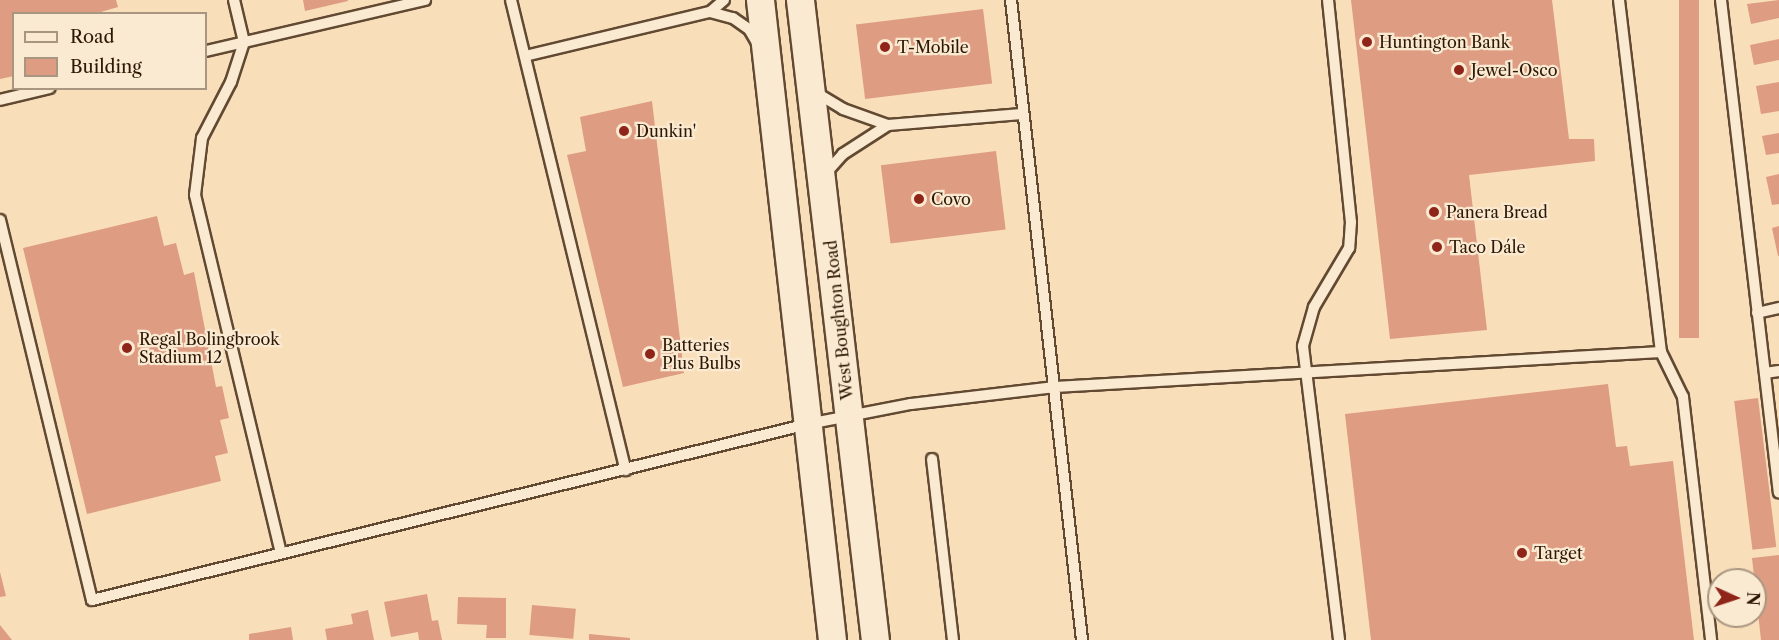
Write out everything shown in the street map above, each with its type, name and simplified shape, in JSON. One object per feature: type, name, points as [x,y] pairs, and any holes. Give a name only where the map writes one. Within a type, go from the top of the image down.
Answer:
[{"type":"main road","points":[[759,0],[768,62],[832,640]]},
{"type":"main road","name":"West Boughton Road","points":[[800,0],[809,89],[823,176],[875,640]]},
{"type":"lane","points":[[234,0],[244,42],[231,82],[202,138],[195,195],[281,553]]},
{"type":"lane","points":[[207,51],[425,0]]},
{"type":"lane","points":[[512,0],[626,470]]},
{"type":"lane","points":[[525,56],[710,12],[724,0]]},
{"type":"lane","points":[[1011,0],[1082,640]]},
{"type":"lane","points":[[1328,0],[1351,222],[1349,248],[1306,326],[1303,346],[1339,640]]},
{"type":"lane","points":[[1619,0],[1661,352],[1683,397],[1711,640]]},
{"type":"lane","points":[[1721,0],[1779,493]]},
{"type":"lane","points":[[710,12],[733,18],[749,29],[768,62]]},
{"type":"lane","points":[[809,89],[843,109],[888,125],[1023,114]]},
{"type":"lane","points":[[0,100],[42,90]]},
{"type":"lane","points":[[823,176],[843,154],[888,125]]},
{"type":"lane","points":[[0,220],[92,600],[808,424],[911,404],[1055,387],[1661,352]]},
{"type":"lane","points":[[1757,313],[1779,308]]},
{"type":"lane","points":[[1765,373],[1779,371]]},
{"type":"lane","points":[[932,459],[952,640]]},
{"type":"building","points":[[0,0],[116,0],[118,7],[101,12],[12,12],[12,76],[0,79]]},
{"type":"building","points":[[303,0],[348,0],[348,1],[305,11]]},
{"type":"building","name":"Jewel-Osco","points":[[1351,0],[1552,0],[1569,139],[1594,139],[1595,161],[1469,175],[1487,330],[1390,339]]},
{"type":"building","points":[[1679,0],[1699,0],[1699,338],[1679,338]]},
{"type":"building","points":[[1779,0],[1779,18],[1751,24],[1747,4]]},
{"type":"building","points":[[983,9],[992,83],[865,99],[856,25]]},
{"type":"building","points":[[1779,39],[1779,60],[1754,65],[1750,45]]},
{"type":"building","points":[[1779,82],[1779,111],[1761,114],[1756,86]]},
{"type":"building","points":[[652,101],[684,373],[623,387],[567,155],[586,151],[580,117]]},
{"type":"building","points":[[1779,133],[1779,153],[1766,155],[1762,136]]},
{"type":"building","points":[[996,151],[1006,229],[890,244],[881,165]]},
{"type":"building","points":[[1779,174],[1779,204],[1772,205],[1766,177]]},
{"type":"building","name":"Regal Bolingbrook Stadium 12","points":[[157,216],[164,246],[176,243],[184,275],[194,272],[216,387],[222,386],[229,418],[220,420],[228,453],[215,456],[221,481],[87,514],[23,248]]},
{"type":"building","points":[[1779,226],[1779,256],[1778,256],[1772,228]]},
{"type":"building","name":"Target","points":[[1608,384],[1616,447],[1627,446],[1630,466],[1673,461],[1694,640],[1371,640],[1345,414]]},
{"type":"building","points":[[1758,398],[1776,547],[1752,550],[1734,401]]},
{"type":"building","points":[[1779,555],[1779,640],[1761,640],[1760,628],[1767,628],[1767,568],[1753,568],[1752,558]]},
{"type":"building","points":[[0,572],[6,596],[0,597]]},
{"type":"building","points":[[427,594],[432,621],[438,620],[442,640],[419,640],[418,632],[391,637],[384,602]]},
{"type":"building","points":[[458,597],[506,598],[506,638],[486,638],[487,625],[457,624]]},
{"type":"building","points":[[532,605],[576,609],[573,639],[529,635]]},
{"type":"building","points":[[368,610],[374,640],[327,640],[325,629],[353,624],[351,614]]},
{"type":"building","points":[[0,625],[12,640],[0,640]]},
{"type":"building","points":[[291,627],[293,640],[249,640],[249,634]]},
{"type":"building","points":[[589,634],[630,638],[630,640],[589,640]]},
{"type":"place","name":"Huntington Bank","points":[[1367,42]]},
{"type":"place","name":"T-Mobile","points":[[885,47]]},
{"type":"place","name":"Jewel-Osco","points":[[1459,70]]},
{"type":"place","name":"Dunkin'","points":[[624,131]]},
{"type":"place","name":"Covo","points":[[919,199]]},
{"type":"place","name":"Panera Bread","points":[[1434,212]]},
{"type":"place","name":"Taco Dále","points":[[1437,247]]},
{"type":"place","name":"Regal Bolingbrook Stadium 12","points":[[127,348]]},
{"type":"place","name":"Batteries Plus Bulbs","points":[[650,354]]},
{"type":"place","name":"Target","points":[[1522,553]]}]
